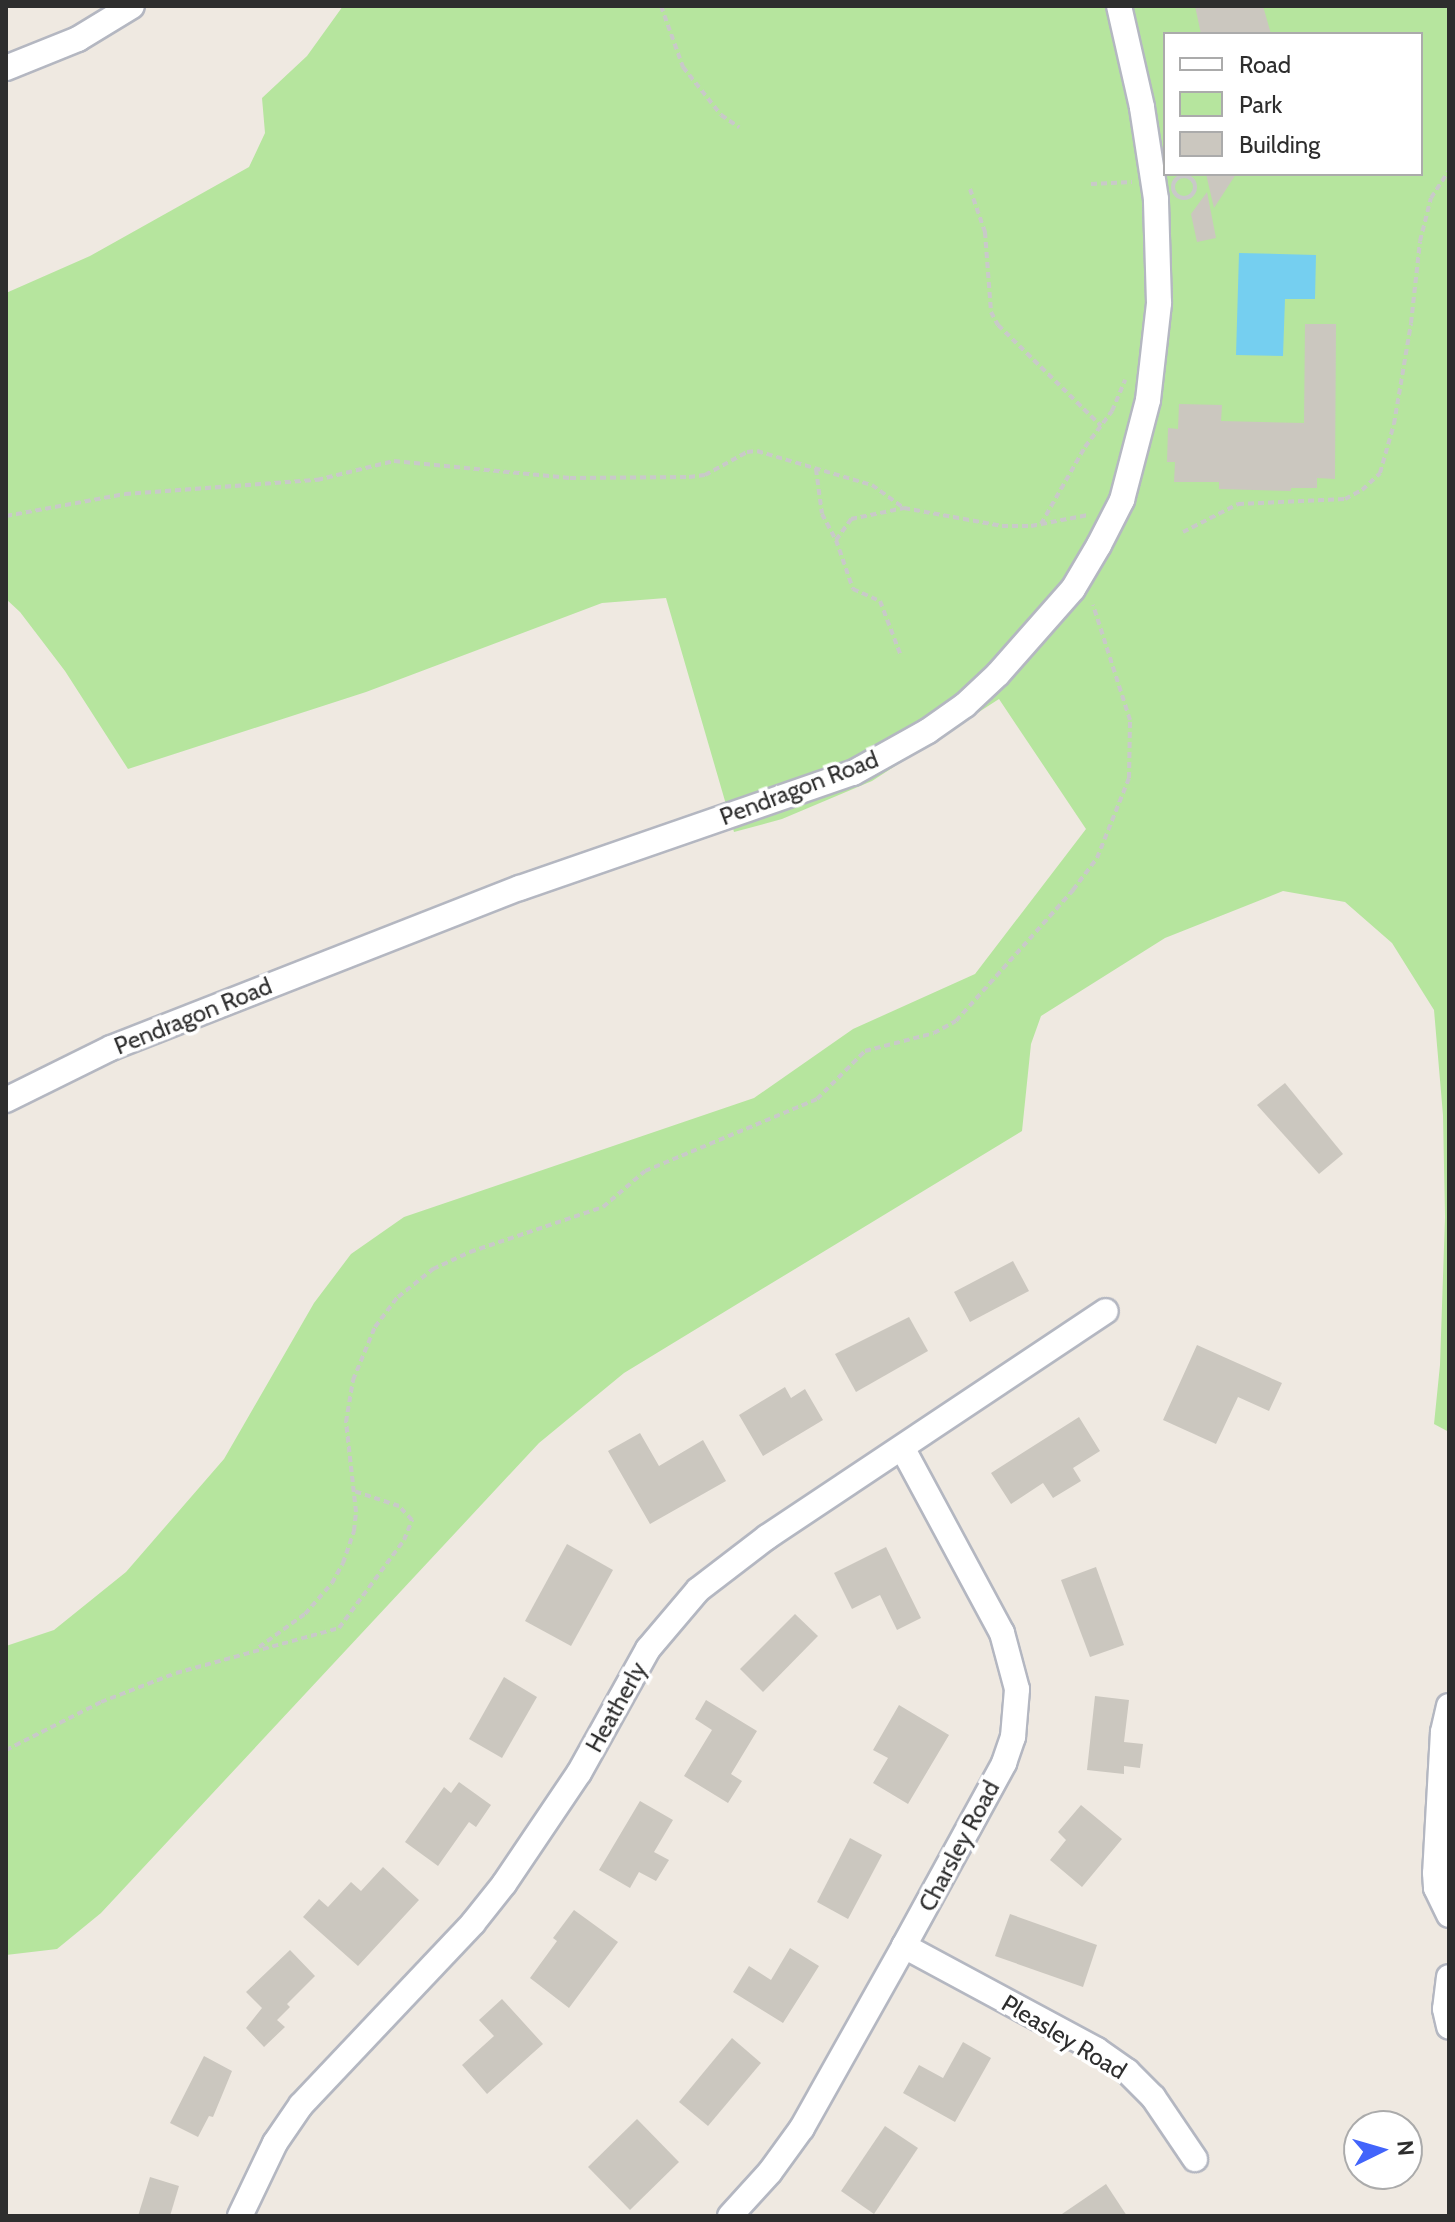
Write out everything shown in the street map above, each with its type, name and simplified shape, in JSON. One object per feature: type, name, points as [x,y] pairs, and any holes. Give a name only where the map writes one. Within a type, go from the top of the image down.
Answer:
[{"type":"street","points":[[6,68],[78,39],[132,6]]},
{"type":"street","name":"Pendragon Road","points":[[6,1100],[111,1048],[520,888],[853,773],[905,746],[965,705],[1034,637],[1073,589],[1117,508],[1148,400],[1159,295],[1154,167],[1119,6]]},
{"type":"street","name":"Heatherly","points":[[240,2216],[275,2143],[301,2105],[473,1923],[504,1884],[579,1773],[648,1649],[674,1617],[726,1566],[1106,1311]]},
{"type":"street","name":"Charsley Road","points":[[730,2216],[770,2172],[802,2128],[1004,1763],[1017,1715],[1011,1660],[1002,1633],[903,1449]]},
{"type":"street","points":[[1449,1706],[1443,1732],[1435,1873],[1436,1888],[1449,1915]]},
{"type":"street","name":"Pleasley Road","points":[[904,1946],[1097,2050],[1127,2071],[1153,2097],[1195,2159]]},
{"type":"street","points":[[1449,1977],[1445,2009],[1449,2027]]},
{"type":"path","points":[[661,6],[683,67],[721,115],[739,127]]},
{"type":"path","points":[[1183,532],[1238,504],[1345,499],[1362,490],[1380,473],[1394,424],[1411,323],[1420,241],[1431,198],[1449,170]]},
{"type":"path","points":[[1177,178],[1191,178],[1196,185],[1193,195],[1186,199],[1176,195],[1173,185],[1177,178]]},
{"type":"path","points":[[970,189],[985,232],[991,312],[998,325],[1101,426]]},
{"type":"path","points":[[1041,524],[1112,411],[1130,370]]},
{"type":"path","points":[[6,516],[125,494],[317,480],[394,461],[570,478],[689,477],[705,475],[747,452],[757,451],[872,485],[904,508]]},
{"type":"path","points":[[816,469],[822,514],[836,540],[853,589],[880,601],[901,656]]},
{"type":"path","points":[[836,540],[851,519],[904,508],[1002,526],[1041,524],[1117,508]]},
{"type":"path","points":[[259,1647],[305,1614],[332,1583],[354,1531],[354,1491],[346,1422],[353,1380],[375,1327],[398,1297],[433,1269],[470,1252],[603,1207],[645,1171],[817,1099],[865,1051],[934,1033],[956,1021],[1073,890],[1097,858],[1129,778],[1130,720],[1093,605]]},
{"type":"path","points":[[6,1750],[101,1702],[259,1647],[339,1628],[411,1528],[409,1513],[354,1491]]},
{"type":"green space","points":[[343,6],[1449,6],[1449,1432],[1434,1424],[1440,1365],[1445,1217],[1443,1115],[1434,1010],[1392,943],[1345,902],[1283,891],[1165,938],[1041,1016],[1031,1044],[1022,1131],[624,1373],[539,1443],[101,1913],[57,1949],[6,1955],[6,1646],[54,1630],[126,1572],[224,1459],[314,1303],[351,1254],[404,1217],[754,1098],[853,1029],[975,974],[1086,829],[999,699],[872,781],[782,819],[734,832],[666,598],[602,603],[366,692],[128,769],[65,671],[20,612],[6,599],[6,293],[90,256],[249,167],[265,133],[262,98],[307,56]]},
{"type":"water","points":[[1239,253],[1316,255],[1315,299],[1285,299],[1283,356],[1236,355]]},
{"type":"building","points":[[1195,6],[1263,6],[1270,32],[1201,32]]},
{"type":"building","points":[[1206,176],[1235,176],[1214,208]]},
{"type":"building","points":[[1207,192],[1216,238],[1197,242],[1191,214]]},
{"type":"building","points":[[1305,324],[1336,324],[1335,479],[1317,478],[1317,488],[1291,488],[1291,491],[1219,489],[1219,482],[1174,482],[1175,462],[1167,462],[1168,428],[1178,429],[1179,404],[1222,405],[1221,421],[1304,423]]},
{"type":"building","points":[[1285,1083],[1343,1154],[1319,1174],[1257,1105]]},
{"type":"building","points":[[1013,1261],[1029,1291],[970,1322],[954,1292]]},
{"type":"building","points":[[909,1317],[928,1351],[856,1392],[835,1354]]},
{"type":"building","points":[[1197,1345],[1282,1383],[1269,1411],[1238,1397],[1216,1444],[1163,1420]]},
{"type":"building","points":[[785,1387],[791,1398],[805,1389],[823,1420],[763,1456],[739,1415]]},
{"type":"building","points":[[1079,1417],[1100,1451],[1073,1468],[1081,1481],[1053,1498],[1043,1483],[1011,1504],[991,1473]]},
{"type":"building","points":[[640,1433],[659,1466],[703,1440],[726,1481],[650,1524],[608,1451]]},
{"type":"building","points":[[567,1544],[613,1570],[571,1646],[525,1621]]},
{"type":"building","points":[[886,1547],[921,1618],[897,1630],[880,1595],[852,1609],[834,1573]]},
{"type":"building","points":[[1096,1567],[1124,1645],[1090,1657],[1061,1580]]},
{"type":"building","points":[[795,1614],[818,1636],[763,1692],[740,1669]]},
{"type":"building","points":[[504,1677],[537,1697],[502,1758],[469,1739]]},
{"type":"building","points":[[1095,1696],[1129,1700],[1124,1742],[1143,1744],[1140,1768],[1124,1766],[1124,1774],[1087,1770]]},
{"type":"building","points":[[706,1700],[757,1731],[731,1774],[742,1781],[728,1803],[684,1776],[712,1730],[695,1719]]},
{"type":"building","points":[[899,1705],[949,1735],[908,1804],[873,1783],[888,1758],[873,1750]]},
{"type":"building","points":[[459,1782],[491,1805],[476,1827],[469,1822],[438,1866],[405,1842],[444,1787],[451,1793]]},
{"type":"building","points":[[640,1801],[673,1820],[654,1852],[669,1860],[656,1881],[639,1872],[630,1888],[599,1870]]},
{"type":"building","points":[[1081,1805],[1122,1839],[1082,1887],[1050,1860],[1066,1840],[1058,1832]]},
{"type":"building","points":[[850,1838],[882,1855],[848,1919],[817,1902]]},
{"type":"building","points":[[383,1867],[419,1900],[358,1966],[303,1917],[319,1899],[328,1907],[351,1882],[361,1891]]},
{"type":"building","points":[[574,1910],[618,1942],[569,2008],[530,1978],[557,1941],[553,1938]]},
{"type":"building","points":[[1010,1914],[1097,1945],[1083,1987],[995,1956]]},
{"type":"building","points":[[790,1948],[819,1966],[783,2023],[733,1992],[749,1966],[771,1980]]},
{"type":"building","points":[[290,1950],[315,1976],[287,2004],[290,2007],[277,2020],[285,2027],[264,2047],[246,2028],[262,2008],[246,1992]]},
{"type":"building","points":[[502,1999],[543,2044],[487,2094],[462,2065],[494,2036],[479,2020]]},
{"type":"building","points":[[732,2038],[761,2063],[708,2126],[679,2102]]},
{"type":"building","points":[[963,2042],[991,2058],[955,2122],[903,2093],[919,2065],[943,2078]]},
{"type":"building","points":[[204,2056],[232,2071],[213,2117],[209,2116],[198,2137],[170,2123]]},
{"type":"building","points":[[637,2119],[679,2162],[630,2210],[588,2167]]},
{"type":"building","points":[[885,2126],[918,2148],[874,2214],[841,2191]]},
{"type":"building","points":[[150,2177],[179,2186],[170,2216],[138,2216]]},
{"type":"building","points":[[1106,2184],[1127,2216],[1059,2216]]}]
